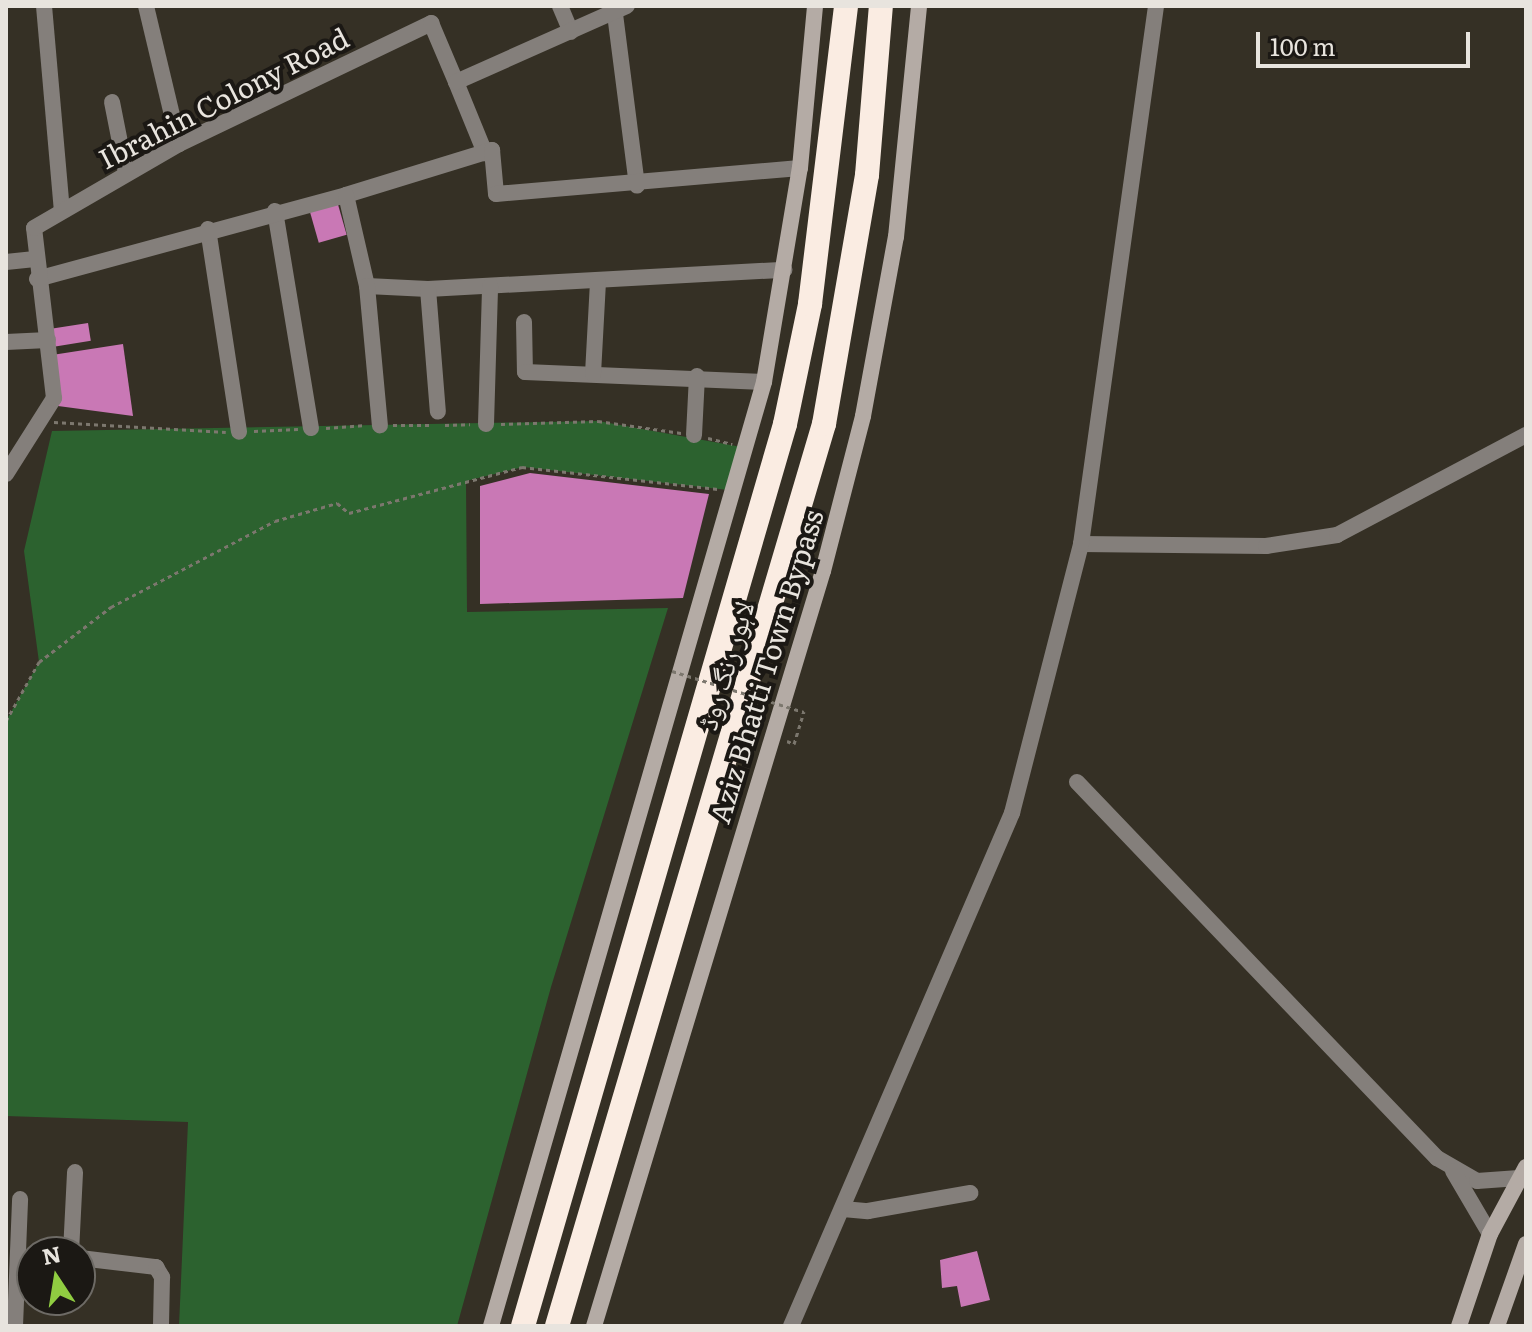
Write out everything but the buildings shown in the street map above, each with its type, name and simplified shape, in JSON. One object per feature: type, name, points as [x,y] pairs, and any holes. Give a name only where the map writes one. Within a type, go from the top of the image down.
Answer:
[{"type":"highway","name":"لاہور رنگ روڈ","points":[[523,1326],[785,424],[810,304],[846,6]]},
{"type":"highway","name":"لاہور رنگ روڈ","points":[[557,1326],[824,424],[867,175],[881,6]]},
{"type":"street","points":[[44,6],[62,210]]},
{"type":"street","points":[[146,6],[179,144]]},
{"type":"street","points":[[560,6],[571,32]]},
{"type":"street","points":[[491,1326],[737,491],[764,382],[800,168],[815,6]]},
{"type":"street","name":"Aziz Bhatti Town Bypass","points":[[594,1326],[823,571],[863,416],[896,237],[919,6]]},
{"type":"street","points":[[791,1326],[989,880],[1012,813],[1081,544],[1156,6]]},
{"type":"street","points":[[485,153],[456,82],[621,10],[637,186]]},
{"type":"street","name":"Ibrahin Colony Road","points":[[8,470],[45,420],[54,398],[37,279],[34,228],[179,144],[431,23],[456,82]]},
{"type":"street","points":[[112,102],[126,173]]},
{"type":"street","points":[[37,279],[208,229],[346,195],[492,150],[496,194],[637,186],[800,168]]},
{"type":"street","points":[[346,195],[367,286],[380,425]]},
{"type":"street","points":[[275,211],[311,428]]},
{"type":"street","points":[[208,229],[239,432]]},
{"type":"street","points":[[6,262],[35,259]]},
{"type":"street","points":[[367,286],[428,289],[784,270]]},
{"type":"street","points":[[593,374],[598,282]]},
{"type":"street","points":[[486,424],[490,286]]},
{"type":"street","points":[[428,289],[438,412]]},
{"type":"street","points":[[524,322],[525,372],[697,376],[764,382]]},
{"type":"street","points":[[6,342],[48,340]]},
{"type":"street","points":[[694,435],[697,376]]},
{"type":"street","points":[[1081,544],[1266,546],[1337,535],[1526,435]]},
{"type":"street","points":[[1077,782],[1453,1171],[1490,1234]]},
{"type":"street","points":[[1453,1171],[1477,1181],[1522,1173]]},
{"type":"street","points":[[72,1236],[75,1172]]},
{"type":"street","points":[[1459,1326],[1490,1234],[1522,1173]]},
{"type":"street","points":[[843,1209],[868,1211],[970,1193]]},
{"type":"street","points":[[19,1236],[20,1199]]},
{"type":"street","points":[[1497,1326],[1526,1244]]},
{"type":"street","points":[[96,1260],[156,1267],[162,1277],[161,1326]]},
{"type":"path","points":[[45,420],[96,429],[239,432],[380,425],[598,421],[694,435],[747,448]]},
{"type":"path","points":[[6,721],[39,662],[111,607],[275,521],[337,503],[349,513],[522,467],[737,491]]},
{"type":"path","points":[[672,671],[804,712],[794,744]]},
{"type":"green space","points":[[598,421],[747,448],[737,491],[523,467],[466,481],[467,612],[668,608],[551,987],[457,1326],[179,1326],[188,1122],[6,1116],[6,721],[39,662],[24,551],[52,431]]}]
